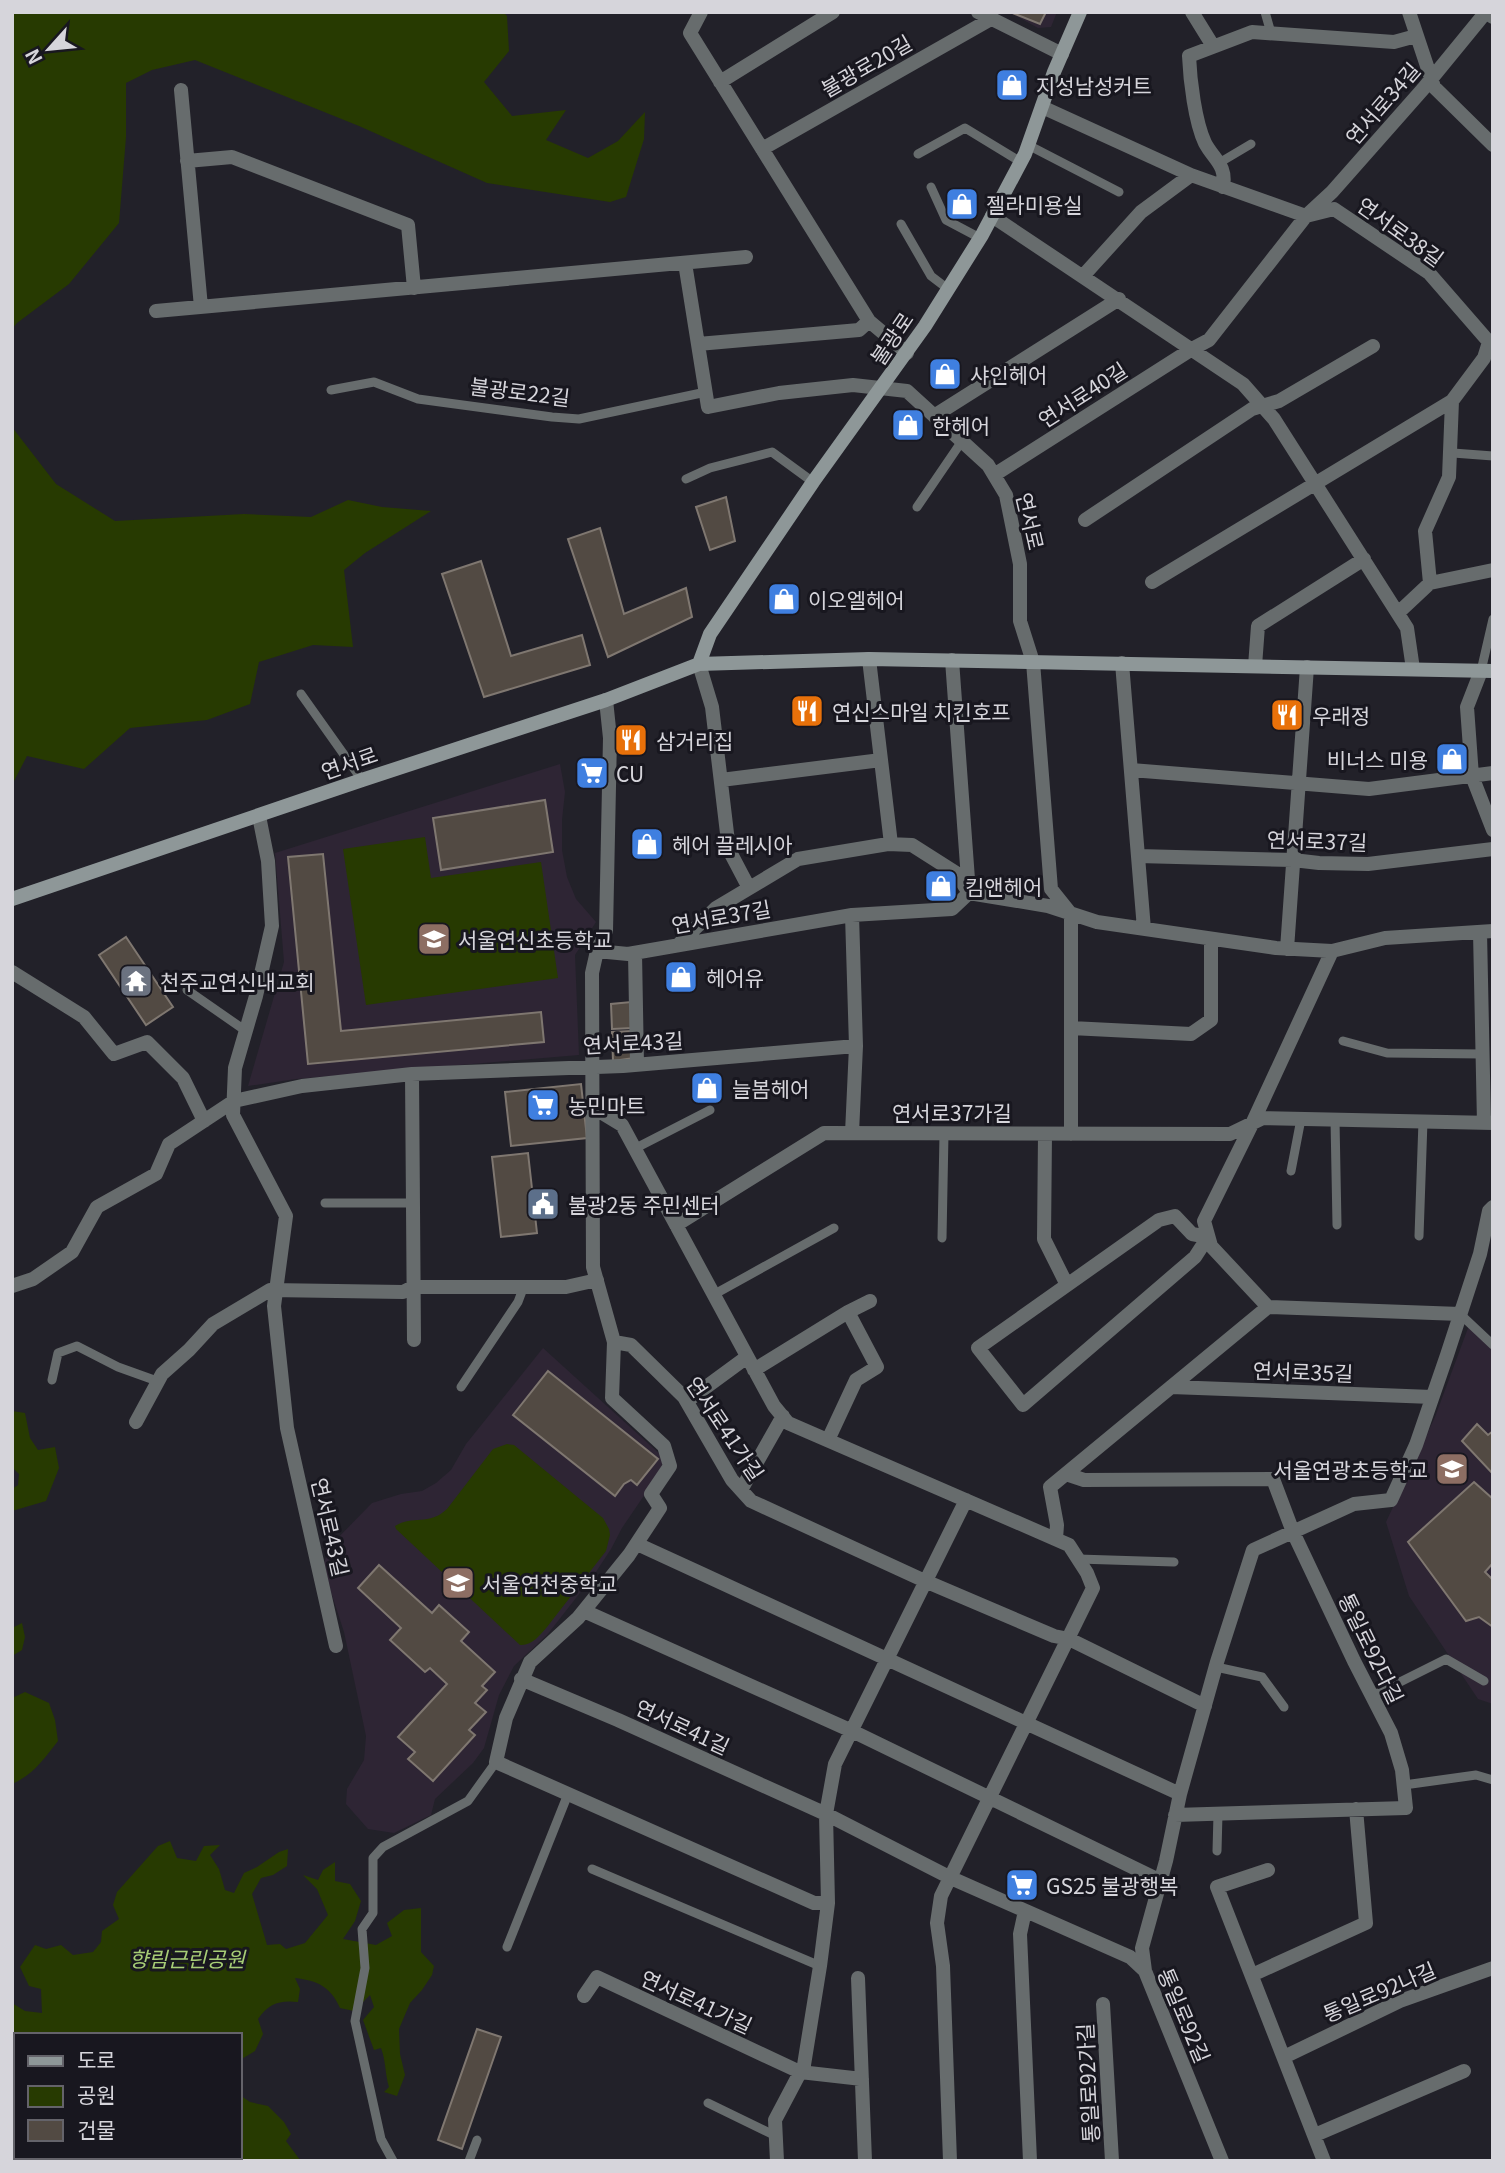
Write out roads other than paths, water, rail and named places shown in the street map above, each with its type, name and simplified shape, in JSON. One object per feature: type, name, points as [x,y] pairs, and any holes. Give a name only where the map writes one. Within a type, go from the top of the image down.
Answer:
[{"type":"main road","name":"불광로","points":[[699,664],[710,634],[813,482],[907,353],[980,238],[1021,162],[1080,12]]},
{"type":"main road","name":"연서로","points":[[12,899],[606,700],[699,664],[869,659],[1487,671]]},
{"type":"street","points":[[701,12],[690,33],[869,321],[907,353]]},
{"type":"street","points":[[720,82],[833,12]]},
{"type":"street","points":[[1192,12],[1213,46]]},
{"type":"street","points":[[1409,12],[1434,87],[1491,141]]},
{"type":"street","name":"연서로34길","points":[[1306,216],[1332,192],[1431,79],[1485,12],[1493,17]]},
{"type":"street","points":[[985,15],[1062,54]]},
{"type":"street","name":"불광로20길","points":[[762,149],[985,15]]},
{"type":"street","points":[[1223,187],[1225,176],[1204,141],[1191,88],[1189,57],[1252,32],[1394,42],[1416,36]]},
{"type":"street","points":[[181,90],[201,307]]},
{"type":"street","name":"연서로38길","points":[[1042,107],[1191,175],[1306,216],[1334,208],[1429,273],[1491,341]]},
{"type":"street","points":[[187,161],[232,157],[408,225],[414,288]]},
{"type":"street","points":[[1083,276],[1141,212],[1191,175]]},
{"type":"street","points":[[992,216],[1243,384],[1274,419],[1407,628],[1413,669]]},
{"type":"street","name":"연서로40길","points":[[994,475],[1209,340],[1306,216]]},
{"type":"street","points":[[156,311],[746,257]]},
{"type":"street","points":[[685,263],[708,407],[779,393],[853,385],[883,388]]},
{"type":"street","points":[[934,416],[1119,299]]},
{"type":"street","points":[[698,344],[859,330],[869,321]]},
{"type":"street","points":[[1152,582],[1452,401],[1484,358],[1491,341]]},
{"type":"street","points":[[1085,520],[1252,410],[1279,401],[1373,346]]},
{"type":"street","name":"연서로","points":[[883,388],[907,391],[988,465],[1006,495],[1020,564],[1020,621],[1033,662],[1051,890],[1071,914]]},
{"type":"street","points":[[1430,583],[1425,531],[1450,477],[1452,401]]},
{"type":"street","points":[[1255,666],[1258,626],[1364,559]]},
{"type":"street","points":[[1398,613],[1430,583],[1493,570]]},
{"type":"street","points":[[869,659],[891,844]]},
{"type":"street","points":[[952,660],[969,893],[1048,906],[1097,922],[1287,949],[1332,951],[1385,938],[1487,931],[1483,1054],[1488,1123],[1423,1121]]},
{"type":"street","points":[[1122,663],[1144,929]]},
{"type":"street","points":[[699,664],[712,707],[729,850],[749,888]]},
{"type":"street","points":[[1287,949],[1307,667]]},
{"type":"street","points":[[1487,671],[1467,707],[1472,776],[1493,830]]},
{"type":"street","points":[[606,700],[610,738],[606,931],[597,951],[592,973],[593,1267],[614,1342],[612,1398],[664,1446],[670,1466],[650,1494],[660,1508],[637,1544],[584,1611],[530,1662],[506,1718],[495,1762],[814,1903],[828,1903]]},
{"type":"street","points":[[721,780],[881,760]]},
{"type":"street","points":[[1131,770],[1369,789],[1493,773]]},
{"type":"street","name":"연서로43길","points":[[259,816],[268,861],[272,926],[235,1068],[233,1115],[286,1216],[274,1306],[287,1428],[336,1646]]},
{"type":"street","name":"연서로37길","points":[[597,951],[628,954],[852,915],[952,909],[969,893],[956,873],[912,845],[891,844],[798,859],[716,908],[678,945]]},
{"type":"street","name":"연서로37길","points":[[1138,856],[1368,864],[1493,849]]},
{"type":"street","points":[[1071,914],[1071,1133]]},
{"type":"street","points":[[852,915],[856,1046],[852,1133]]},
{"type":"street","points":[[1071,1028],[1191,1034],[1211,1020],[1211,939]]},
{"type":"street","points":[[1268,1307],[1211,1246],[1204,1221],[1332,951]]},
{"type":"street","points":[[635,953],[637,1064]]},
{"type":"street","points":[[12,972],[84,1017],[114,1054],[147,1042],[183,1077],[204,1121]]},
{"type":"street","name":"연서로43길","points":[[234,1101],[302,1086],[412,1074],[637,1064],[856,1046]]},
{"type":"street","points":[[412,1074],[414,1340]]},
{"type":"street","points":[[12,1286],[33,1279],[72,1252],[97,1207],[156,1174],[169,1144],[234,1101]]},
{"type":"street","points":[[594,1108],[622,1125],[774,1406],[788,1423],[1069,1545],[1093,1588],[941,1896],[937,1923],[943,1966],[950,2161]]},
{"type":"street","name":"연서로37가길","points":[[676,1225],[824,1133],[1230,1134],[1263,1118],[1423,1121]]},
{"type":"street","points":[[1045,1134],[1044,1239],[1067,1284]]},
{"type":"street","points":[[1145,1971],[1142,1948],[1161,1881],[1175,1815],[1216,1667],[1253,1550],[1354,1504],[1391,1500],[1433,1397],[1480,1254],[1489,1211],[1493,1207]]},
{"type":"street","points":[[1175,1216],[1192,1234],[1208,1237],[1195,1257],[1023,1405],[978,1348],[1159,1220],[1175,1216]]},
{"type":"street","points":[[136,1422],[162,1374],[213,1324],[270,1290],[403,1292],[413,1287],[566,1287],[597,1280]]},
{"type":"street","points":[[687,1401],[870,1301]]},
{"type":"street","points":[[1056,1539],[1057,1525],[1050,1488],[1268,1307],[1460,1314]]},
{"type":"street","points":[[828,1440],[856,1380],[877,1367],[848,1312]]},
{"type":"street","name":"연서로41가길","points":[[614,1342],[631,1345],[687,1401],[732,1480],[751,1501],[925,1581],[1054,1636],[1069,1639]]},
{"type":"street","name":"연서로35길","points":[[1171,1387],[1433,1397]]},
{"type":"street","points":[[741,1490],[782,1416]]},
{"type":"street","name":"통일로92다길","points":[[1066,1474],[1084,1480],[1273,1479],[1293,1532],[1391,1733],[1404,1785]]},
{"type":"street","points":[[777,2161],[775,2120],[804,2065],[820,1966],[828,1903],[826,1814],[835,1764],[965,1500]]},
{"type":"street","points":[[637,1544],[1181,1794]]},
{"type":"street","points":[[584,1611],[852,1731],[1161,1881]]},
{"type":"street","points":[[1069,1639],[1205,1706]]},
{"type":"street","name":"연서로41길","points":[[521,1679],[826,1814]]},
{"type":"street","points":[[1175,1815],[1406,1808],[1404,1785]]},
{"type":"street","points":[[1252,1975],[1366,1923],[1356,1809]]},
{"type":"street","name":"통일로92길","points":[[826,1814],[951,1878],[1130,1957],[1145,1971],[1222,2161]]},
{"type":"street","points":[[1268,1870],[1217,1887],[1324,2161]]},
{"type":"street","points":[[1026,1911],[1020,1934],[1030,2161]]},
{"type":"street","name":"통일로92나길","points":[[1284,2057],[1400,2001],[1493,1968]]},
{"type":"street","name":"연서로41가길","points":[[584,1996],[597,1977],[800,2072]]},
{"type":"street","points":[[858,1978],[865,2161]]},
{"type":"street","name":"통일로92가길","points":[[1103,2004],[1112,2161]]},
{"type":"street","points":[[1315,2135],[1464,2071]]},
{"type":"street","points":[[800,2072],[862,2079]]},
{"type":"lane","points":[[1265,12],[1271,33]]},
{"type":"lane","points":[[918,154],[965,128],[1021,162]]},
{"type":"lane","points":[[1219,163],[1251,144]]},
{"type":"lane","points":[[1028,145],[1119,192]]},
{"type":"lane","points":[[931,187],[946,220],[980,238]]},
{"type":"lane","points":[[901,224],[931,276],[948,289]]},
{"type":"lane","name":"불광로22길","points":[[331,390],[373,382],[418,399],[579,419],[706,392]]},
{"type":"lane","points":[[917,507],[962,441]]},
{"type":"lane","points":[[686,479],[710,468],[772,452],[813,482]]},
{"type":"lane","points":[[1450,455],[1493,456]]},
{"type":"lane","points":[[1487,671],[1493,619]]},
{"type":"lane","points":[[301,694],[362,780]]},
{"type":"lane","points":[[187,990],[246,1031]]},
{"type":"lane","points":[[1343,1041],[1387,1054],[1483,1054]]},
{"type":"lane","points":[[634,1149],[710,1110]]},
{"type":"lane","points":[[1292,1171],[1301,1119]]},
{"type":"lane","points":[[1335,1120],[1337,1225]]},
{"type":"lane","points":[[1419,1236],[1423,1121]]},
{"type":"lane","points":[[942,1238],[944,1133]]},
{"type":"lane","points":[[326,1203],[412,1203]]},
{"type":"lane","points":[[713,1295],[834,1228]]},
{"type":"lane","points":[[461,1387],[518,1302],[524,1286]]},
{"type":"lane","points":[[1460,1314],[1493,1345]]},
{"type":"lane","points":[[52,1380],[58,1353],[77,1346],[118,1367],[158,1381]]},
{"type":"lane","points":[[1078,1559],[1174,1562]]},
{"type":"lane","points":[[1372,1696],[1446,1659],[1484,1681]]},
{"type":"lane","points":[[1216,1667],[1262,1677],[1284,1707]]},
{"type":"lane","points":[[393,2161],[381,2139],[355,2021],[365,1968],[362,1929],[373,1913],[373,1858],[383,1847],[468,1801],[495,1762]]},
{"type":"lane","points":[[1404,1785],[1476,1775],[1493,1780]]},
{"type":"lane","points":[[507,1947],[568,1794]]},
{"type":"lane","points":[[1217,1851],[1218,1814]]},
{"type":"lane","points":[[593,1869],[820,1966]]},
{"type":"lane","points":[[708,2103],[776,2136]]},
{"type":"lane","points":[[461,2161],[470,2158],[477,2140]]},
{"type":"place","name":"지성남성커트","points":[[1012,85]]},
{"type":"place","name":"젤라미용실","points":[[962,204]]},
{"type":"place","name":"샤인헤어","points":[[945,374]]},
{"type":"place","name":"한헤어","points":[[908,425]]},
{"type":"place","name":"이오엘헤어","points":[[784,599]]},
{"type":"place","name":"연신스마일 치킨호프","points":[[807,711]]},
{"type":"place","name":"우래정","points":[[1287,715]]},
{"type":"place","name":"삼거리집","points":[[631,740]]},
{"type":"place","name":"비너스 미용","points":[[1452,759]]},
{"type":"place","name":"CU","points":[[592,773]]},
{"type":"place","name":"헤어 끌레시아","points":[[647,844]]},
{"type":"place","name":"킴앤헤어","points":[[941,886]]},
{"type":"place","name":"서울연신초등학교","points":[[434,939]]},
{"type":"place","name":"헤어유","points":[[681,977]]},
{"type":"place","name":"천주교연신내교회","points":[[136,981]]},
{"type":"place","name":"늘봄헤어","points":[[707,1088]]},
{"type":"place","name":"농민마트","points":[[543,1105]]},
{"type":"place","name":"불광2동 주민센터","points":[[543,1204]]},
{"type":"place","name":"서울연광초등학교","points":[[1452,1469]]},
{"type":"place","name":"서울연천중학교","points":[[458,1583]]},
{"type":"place","name":"GS25 불광행복","points":[[1022,1885]]},
{"type":"park label","name":"향림근린공원","points":[[187,1958]]}]
